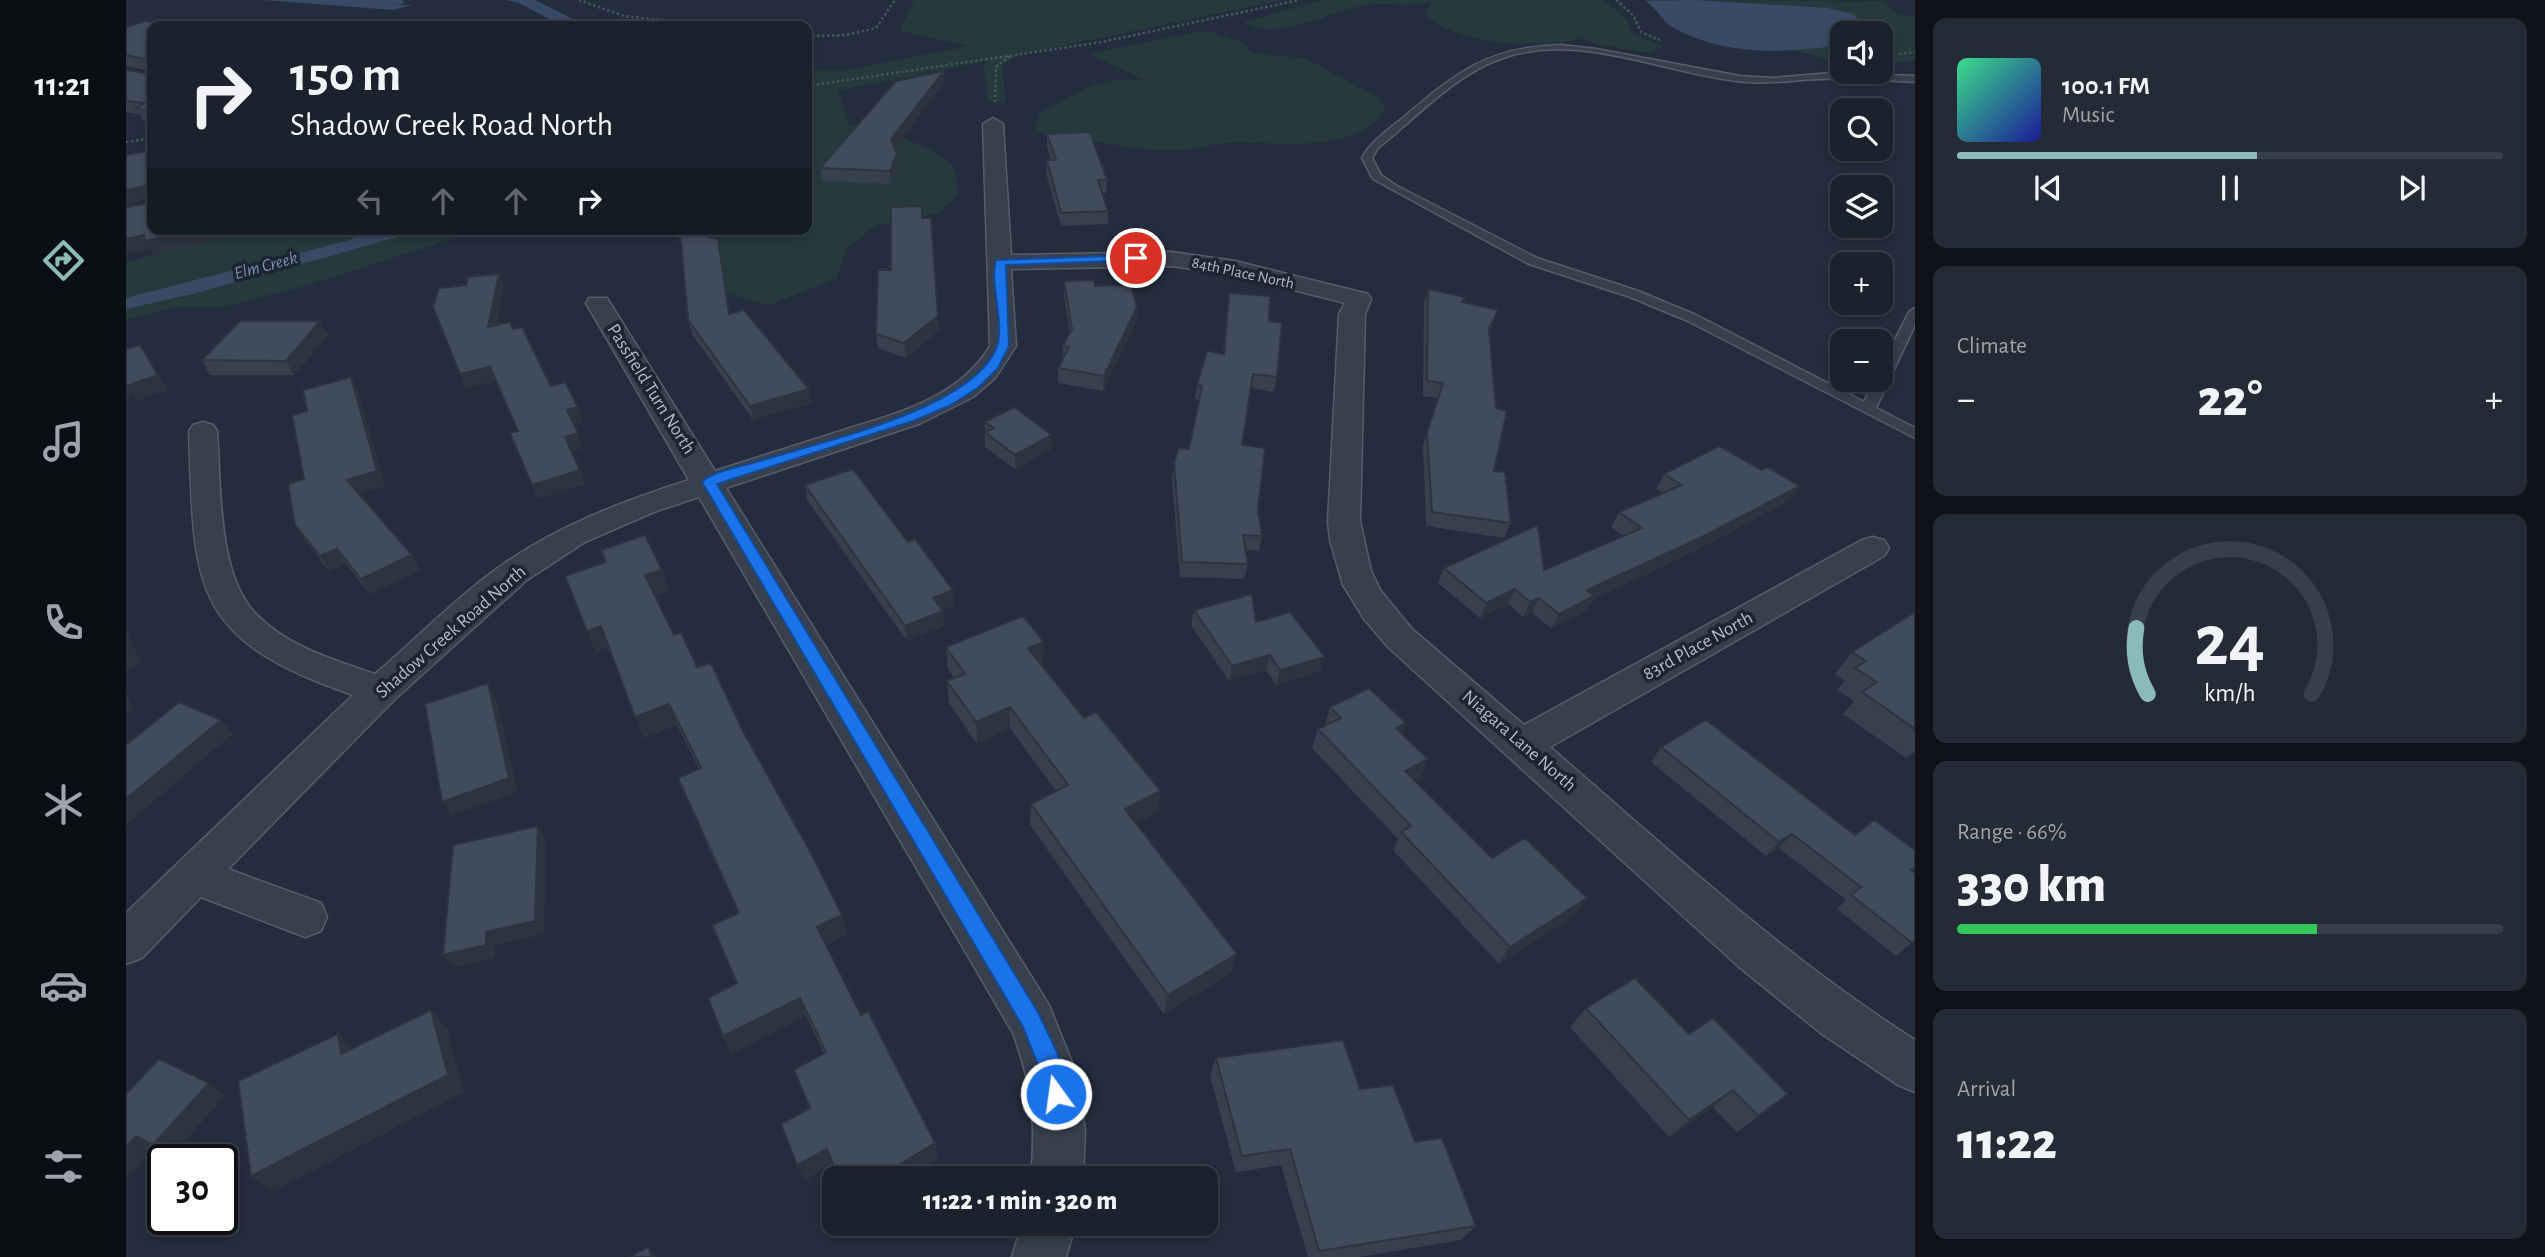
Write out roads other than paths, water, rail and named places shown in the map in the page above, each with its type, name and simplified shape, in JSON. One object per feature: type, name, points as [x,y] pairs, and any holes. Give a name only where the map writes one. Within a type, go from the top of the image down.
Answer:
[{"type":"street","name":"Shadow Creek Road North","points":[[126,943],[381,691],[515,572],[574,535],[643,505],[909,418],[947,402],[974,385],[994,365],[1003,346],[993,124]]},
{"type":"street","name":"84th Place North","points":[[1000,262],[1171,258],[1235,268],[1359,299]]},
{"type":"street","name":"Niagara Lane North","points":[[1359,299],[1352,314],[1344,521],[1346,551],[1356,582],[1373,608],[1401,638],[1755,952],[1839,1018],[1915,1068]]},
{"type":"street","name":"Passfield Turn North","points":[[598,303],[709,482],[1032,1021],[1053,1075],[1060,1132],[1058,1166]]},
{"type":"street","points":[[203,431],[211,549],[223,588],[242,621],[289,655],[381,691]]},
{"type":"street","name":"83rd Place North","points":[[1523,744],[1873,548]]},
{"type":"street","points":[[195,876],[305,916]]},
{"type":"street","points":[[1039,1257],[1045,1236]]},
{"type":"lane","points":[[1915,79],[1833,76],[1772,81],[1706,74],[1604,53],[1560,48],[1525,50],[1501,54],[1478,66],[1374,146],[1367,158],[1377,177],[1393,188],[1533,261],[1634,294],[1692,318],[1915,434]]},
{"type":"lane","points":[[1868,410],[1914,316]]},
{"type":"water","points":[[264,0],[392,0],[395,5],[412,5],[393,10]]},
{"type":"water","points":[[506,0],[535,0],[577,21],[553,21],[519,3]]},
{"type":"water","points":[[1695,0],[1827,8],[1853,14],[1860,21],[1830,21],[1830,47],[1756,50],[1713,44],[1692,37],[1672,27],[1645,1]]},
{"type":"water","name":"Elm Creek","points":[[359,235],[405,235],[197,293],[126,309],[126,298],[350,240]]},
{"type":"waterway","points":[[379,2],[401,2]]}]
